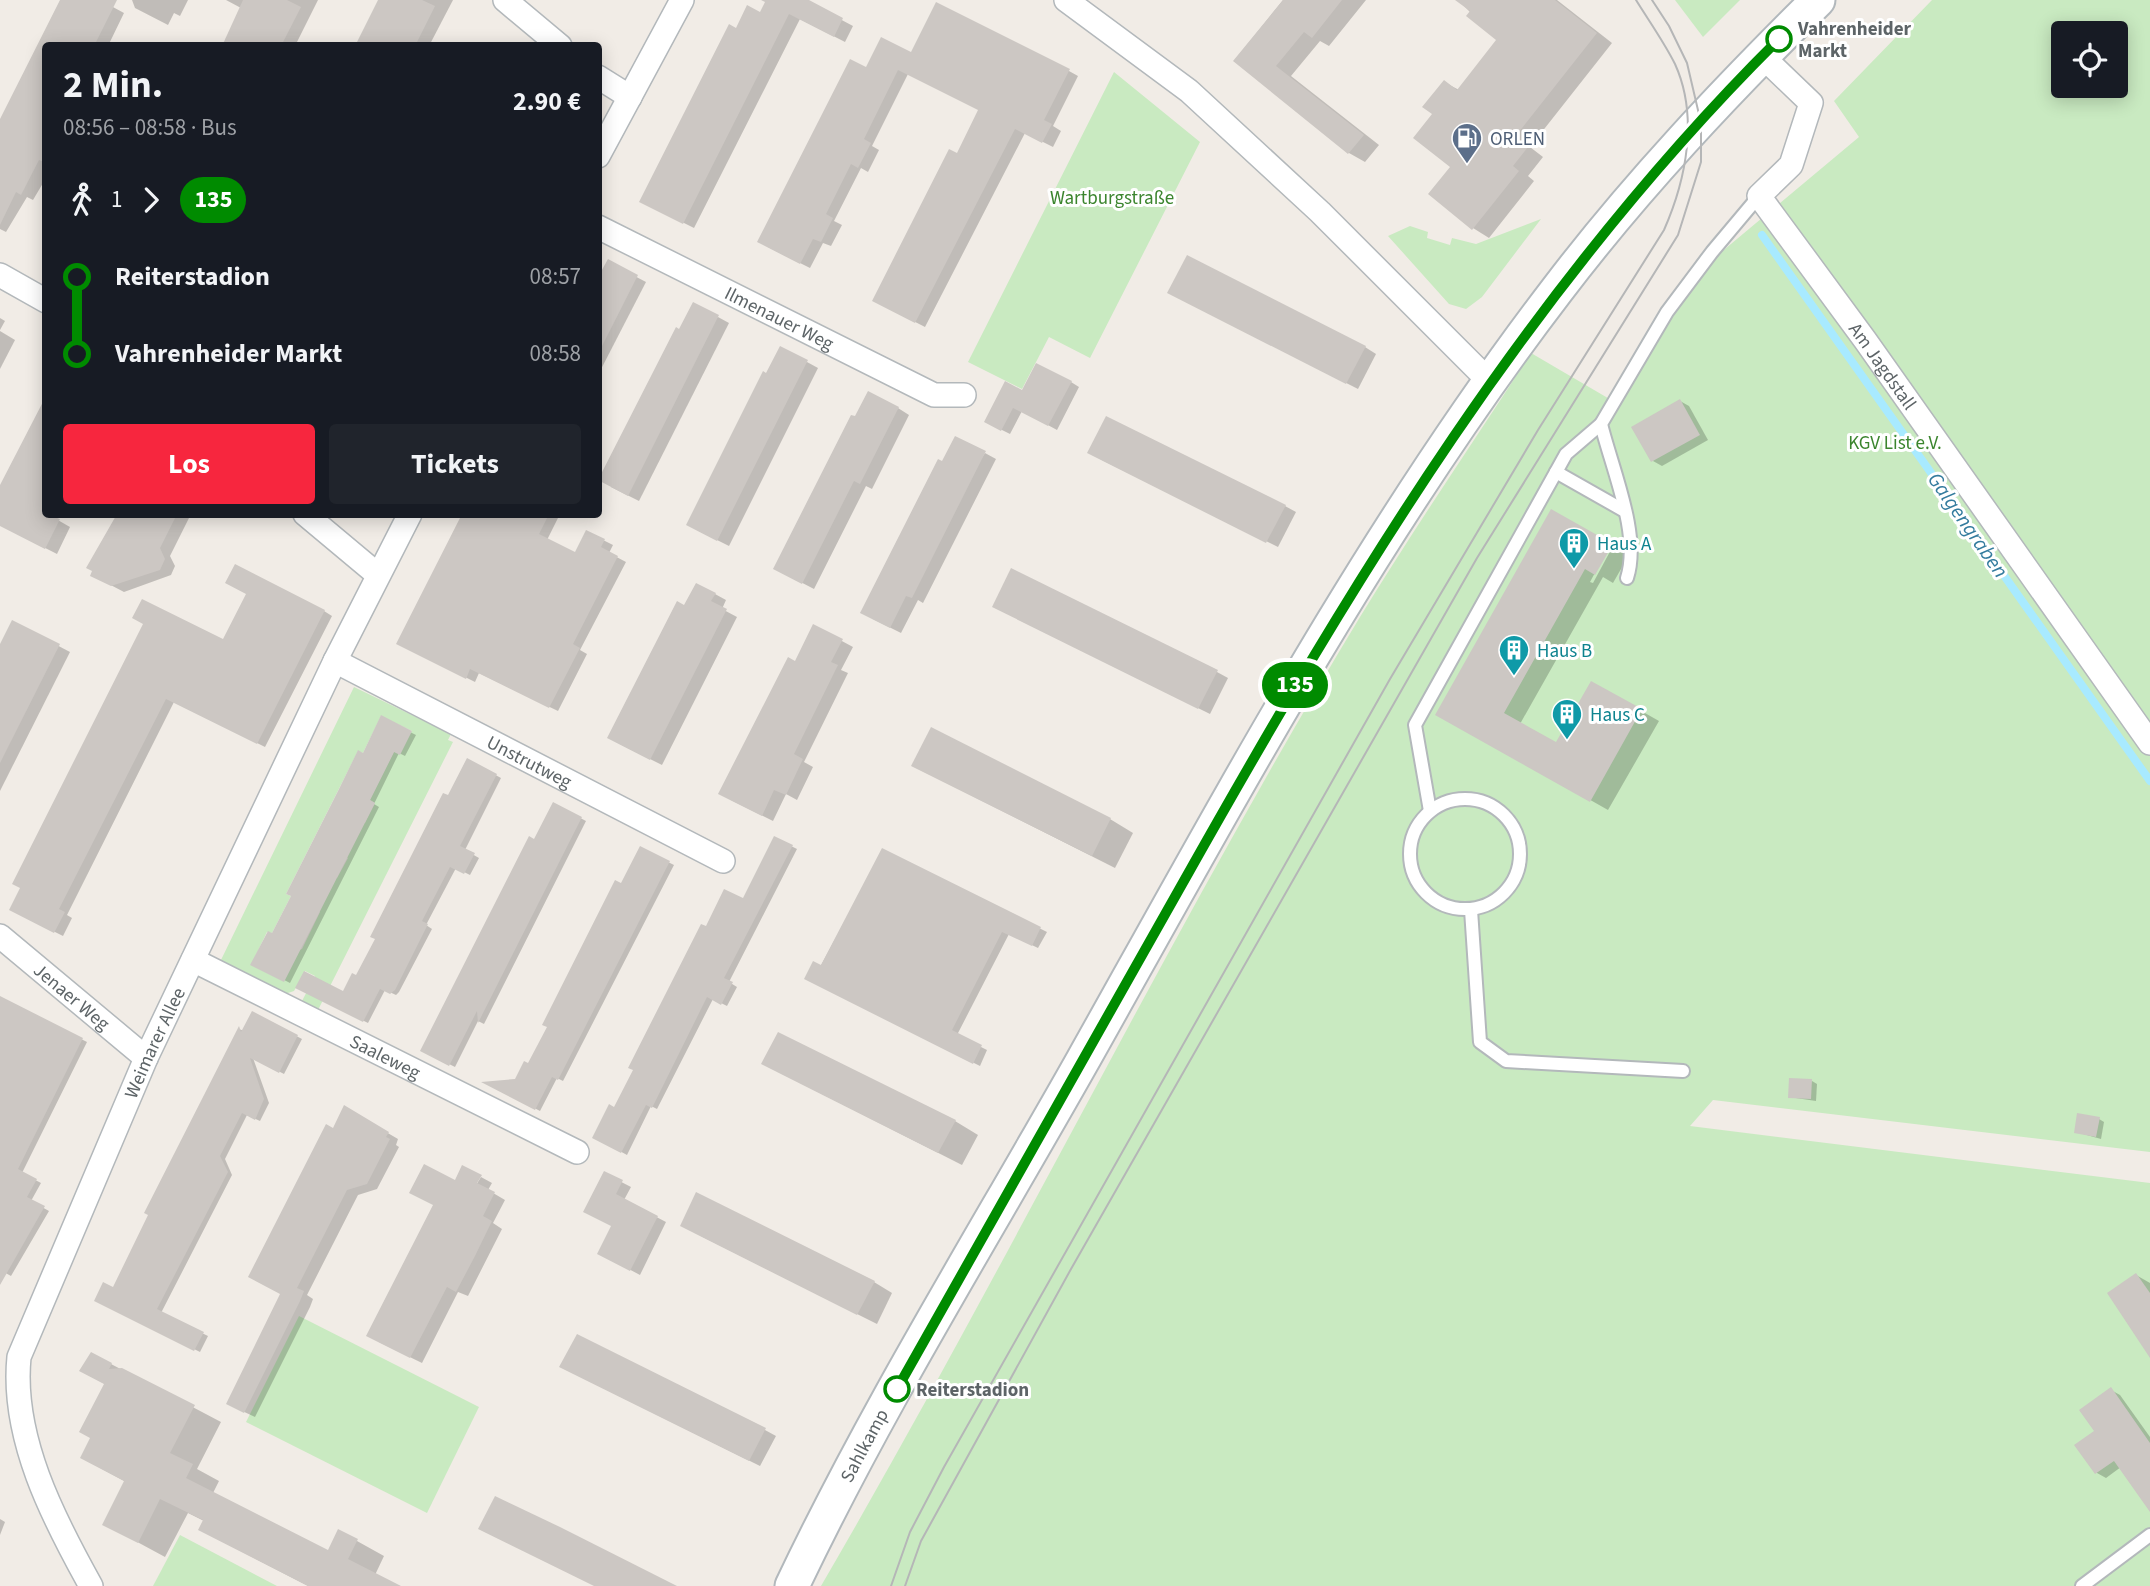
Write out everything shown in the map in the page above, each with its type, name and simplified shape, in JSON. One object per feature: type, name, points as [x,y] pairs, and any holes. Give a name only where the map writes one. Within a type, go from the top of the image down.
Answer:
[{"type":"street","points":[[505,0],[555,42]]},
{"type":"street","points":[[602,148],[682,0]]},
{"type":"street","points":[[1066,0],[1189,91],[1328,220],[1489,381]]},
{"type":"street","name":"Sahlkamp","points":[[792,1586],[817,1534],[1300,677],[1381,545],[1489,381],[1558,288],[1639,188],[1818,0]]},
{"type":"street","points":[[1759,196],[1791,165],[1811,103],[1762,56]]},
{"type":"street","points":[[602,80],[629,97]]},
{"type":"street","name":"Am Jagdstall","points":[[1759,196],[1865,340],[2150,743]]},
{"type":"street","name":"Ilmenauer Weg","points":[[602,229],[934,395],[964,396]]},
{"type":"street","points":[[0,275],[42,299]]},
{"type":"street","points":[[310,518],[378,575]]},
{"type":"street","name":"Weimarer Allee","points":[[91,1586],[56,1524],[9,1372],[19,1357],[44,1291],[146,1058],[335,661],[408,518]]},
{"type":"street","name":"Unstrutweg","points":[[335,661],[723,861]]},
{"type":"street","name":"Jenaer Weg","points":[[0,936],[146,1058]]},
{"type":"street","name":"Saaleweg","points":[[193,960],[577,1152]]},
{"type":"street","name":"Sahlkamp","points":[[783,1586],[817,1534]]},
{"type":"lane","points":[[1430,811],[1415,725],[1566,454],[1601,424],[1667,312],[1759,196]]},
{"type":"lane","points":[[1601,424],[1630,533],[1632,561],[1627,578]]},
{"type":"lane","points":[[1556,472],[1623,510]]},
{"type":"lane","points":[[1463,799],[1481,801],[1498,810],[1511,824],[1519,841],[1520,860],[1515,878],[1504,893],[1489,905],[1471,910],[1453,909],[1437,902],[1423,891],[1413,876],[1409,859],[1411,841],[1418,825],[1430,811],[1445,802],[1463,799]]},
{"type":"lane","points":[[1471,910],[1480,1042],[1506,1061],[1683,1071]]},
{"type":"lane","points":[[2082,1586],[2150,1535]]},
{"type":"green space","points":[[1675,0],[1740,0],[1703,37]]},
{"type":"green space","name":"KGV List e.V.","points":[[1932,0],[2150,0],[2150,1152],[1713,1100],[1690,1126],[2150,1183],[2150,1586],[821,1586],[890,1466],[1221,857],[1290,736],[1381,583],[1531,353],[1618,404],[1670,314],[1713,259],[1859,137],[1834,101]]},
{"type":"green space","name":"Wartburgstraße","points":[[1114,72],[1200,142],[1090,358],[1049,337],[1022,389],[968,362]]},
{"type":"green space","points":[[1541,219],[1482,297],[1466,309],[1449,304],[1388,236],[1410,226],[1428,232],[1427,238],[1450,245],[1452,238],[1476,244]]},
{"type":"green space","points":[[354,687],[451,734],[448,740],[453,742],[318,1010],[302,1001],[315,976],[305,971],[294,991],[285,994],[220,962]],"holes":[[[381,716],[412,731],[394,752],[370,800],[375,803],[365,823],[359,821],[342,854],[348,858],[337,878],[331,876],[315,909],[320,912],[302,949],[251,965],[267,932],[272,933],[291,896],[286,894],[358,751],[363,753]]]},
{"type":"green space","points":[[299,1316],[479,1407],[427,1513],[246,1422]]},
{"type":"green space","points":[[180,1535],[277,1586],[153,1586]]},
{"type":"building","points":[[60,0],[117,0],[96,42],[42,42],[42,161],[39,160],[21,195],[16,192],[0,225],[0,119]]},
{"type":"building","points":[[243,0],[287,0],[301,7],[283,42],[224,42]]},
{"type":"building","points":[[378,0],[422,0],[435,6],[417,42],[357,42]]},
{"type":"building","points":[[761,0],[809,0],[843,18],[834,37],[789,14],[683,224],[639,202],[729,24],[736,28],[747,5],[760,12],[765,2]]},
{"type":"building","points":[[1283,0],[1342,0],[1312,38],[1304,32],[1276,66],[1364,135],[1348,154],[1233,61]]},
{"type":"building","points":[[1455,0],[1555,0],[1597,33],[1515,137],[1528,147],[1513,166],[1519,171],[1472,230],[1428,194],[1450,167],[1413,138],[1432,114],[1422,107],[1444,80],[1457,90],[1496,40],[1466,16],[1470,11]]},
{"type":"building","points":[[936,2],[1070,69],[1044,120],[1052,124],[1042,143],[1015,129],[915,323],[872,301],[949,149],[957,153],[978,110],[898,70],[864,139],[871,143],[858,168],[851,164],[826,214],[833,218],[821,242],[813,239],[800,264],[757,242],[850,59],[866,67],[881,37],[911,52]]},
{"type":"building","points":[[1187,255],[1366,346],[1346,384],[1167,293]]},
{"type":"building","points":[[608,259],[638,275],[602,346],[602,270]]},
{"type":"building","points":[[693,302],[719,315],[628,496],[602,482],[602,472],[676,327],[679,329]]},
{"type":"building","points":[[780,346],[808,360],[717,541],[686,525],[763,371],[766,373]]},
{"type":"building","points":[[1036,363],[1072,381],[1048,426],[1013,408],[1001,431],[984,422],[1005,381],[1022,390]]},
{"type":"building","points":[[868,391],[899,407],[860,484],[854,481],[802,584],[773,569],[851,415],[855,416]]},
{"type":"building","points":[[1680,399],[1700,435],[1651,462],[1631,427]]},
{"type":"building","points":[[42,404],[42,518],[60,519],[45,549],[0,526],[0,485]]},
{"type":"building","points":[[1106,416],[1286,505],[1266,543],[1087,453]]},
{"type":"building","points":[[955,436],[986,451],[912,598],[906,596],[890,628],[860,613],[938,459],[942,461]]},
{"type":"building","points":[[1551,509],[1613,544],[1595,575],[1585,569],[1504,713],[1556,742],[1591,681],[1642,709],[1590,802],[1435,715]]},
{"type":"building","points":[[115,518],[175,518],[160,548],[165,559],[160,570],[111,586],[90,576],[92,571],[86,568]]},
{"type":"building","points":[[460,518],[547,518],[539,534],[575,552],[586,530],[605,539],[601,547],[618,556],[573,644],[580,648],[549,708],[470,669],[466,679],[396,644]]},
{"type":"building","points":[[235,564],[325,610],[257,744],[166,699],[59,909],[65,912],[54,933],[9,910],[20,888],[12,884],[143,624],[132,618],[142,599],[223,639],[246,594],[225,583]]},
{"type":"building","points":[[1011,568],[1218,670],[1198,709],[992,607]]},
{"type":"building","points":[[696,583],[716,593],[711,601],[727,609],[650,760],[607,738],[677,601],[684,605]]},
{"type":"building","points":[[12,620],[60,644],[0,763],[0,644]]},
{"type":"building","points":[[813,624],[843,639],[831,662],[838,665],[794,754],[803,759],[786,795],[774,790],[762,816],[718,794],[788,657],[795,661]]},
{"type":"building","points":[[381,715],[412,731],[400,755],[394,752],[370,800],[375,803],[284,982],[250,965],[268,931],[272,933],[291,896],[286,894],[358,750],[363,753]]},
{"type":"building","points":[[931,727],[1111,818],[1092,856],[911,766]]},
{"type":"building","points":[[467,758],[497,774],[460,846],[475,853],[464,874],[450,867],[422,921],[428,924],[395,990],[390,994],[380,989],[363,1022],[295,988],[304,971],[343,991],[352,973],[356,975],[375,939],[370,937],[443,793],[448,795]]},
{"type":"building","points":[[553,802],[582,817],[478,1023],[477,1011],[449,1066],[420,1051],[529,836],[534,839]]},
{"type":"building","points":[[774,836],[793,845],[724,978],[733,982],[721,1005],[707,997],[652,1108],[646,1105],[621,1153],[592,1138],[609,1104],[614,1107],[633,1070],[628,1068],[701,924],[706,926],[724,889],[743,898]]},
{"type":"building","points":[[640,846],[670,861],[558,1080],[552,1077],[535,1110],[481,1082],[515,1079],[524,1061],[528,1063],[547,1027],[542,1025],[615,880],[621,883]]},
{"type":"building","points":[[882,848],[1041,927],[1032,946],[1002,932],[952,1030],[982,1045],[973,1064],[804,979],[813,961],[821,965]]},
{"type":"building","points":[[0,996],[83,1038],[18,1169],[37,1179],[27,1197],[45,1206],[0,1285]]},
{"type":"building","points":[[252,1011],[298,1035],[279,1073],[250,1058],[264,1099],[255,1120],[242,1113],[220,1156],[228,1172],[157,1309],[204,1332],[194,1351],[94,1301],[103,1282],[113,1287],[148,1215],[144,1213],[239,1026],[241,1032]]},
{"type":"building","points":[[778,1032],[956,1120],[938,1153],[761,1064]]},
{"type":"building","points":[[1789,1078],[1812,1079],[1811,1099],[1788,1098]]},
{"type":"building","points":[[344,1105],[389,1132],[386,1137],[390,1139],[367,1184],[347,1190],[297,1288],[304,1291],[300,1301],[244,1413],[226,1404],[280,1294],[248,1277],[326,1124],[333,1128]]},
{"type":"building","points":[[2077,1113],[2100,1117],[2096,1137],[2074,1133]]},
{"type":"building","points":[[424,1164],[455,1180],[462,1165],[482,1175],[477,1183],[495,1192],[483,1216],[492,1221],[475,1256],[456,1292],[447,1287],[410,1358],[366,1336],[433,1205],[409,1193]]},
{"type":"building","points":[[604,1171],[623,1180],[616,1194],[658,1216],[630,1271],[597,1254],[611,1226],[583,1212]]},
{"type":"building","points":[[696,1192],[875,1281],[857,1315],[680,1226]]},
{"type":"building","points":[[2136,1273],[2150,1293],[2150,1358],[2107,1293]]},
{"type":"building","points":[[577,1334],[766,1428],[749,1461],[559,1367]]},
{"type":"building","points":[[91,1352],[112,1363],[109,1369],[122,1368],[195,1405],[170,1453],[193,1464],[186,1478],[328,1550],[338,1529],[358,1539],[348,1559],[401,1586],[308,1586],[198,1530],[203,1520],[160,1499],[138,1543],[102,1525],[124,1481],[80,1458],[90,1438],[79,1432],[104,1384],[79,1371]]},
{"type":"building","points":[[2111,1387],[2150,1443],[2150,1512],[2114,1461],[2095,1474],[2074,1445],[2094,1431],[2079,1410]]},
{"type":"building","points":[[495,1496],[677,1586],[594,1586],[478,1529]]},
{"type":"waterway","name":"Galgengraben","points":[[1762,235],[2150,781]]},
{"type":"tram line","points":[[891,1586],[910,1532],[944,1467],[1390,679],[1538,430],[1664,230],[1678,190],[1687,148],[1686,105],[1675,64],[1636,0]]},
{"type":"tram line","points":[[905,1586],[921,1541],[1071,1269],[1477,558],[1678,235],[1701,162],[1701,123],[1687,63],[1669,26],[1652,0]]},
{"type":"bus line","name":"135","points":[[897,1389],[1300,677],[1381,545],[1489,381],[1558,288],[1639,188],[1779,39]]},
{"type":"place","name":"Vahrenheider Markt","points":[[1779,39]]},
{"type":"place","name":"ORLEN","points":[[1467,165]]},
{"type":"place","name":"Haus A","points":[[1574,570]]},
{"type":"place","name":"Haus B","points":[[1514,677]]},
{"type":"place","name":"Haus C","points":[[1567,741]]},
{"type":"place","name":"Reiterstadion","points":[[897,1389]]}]
